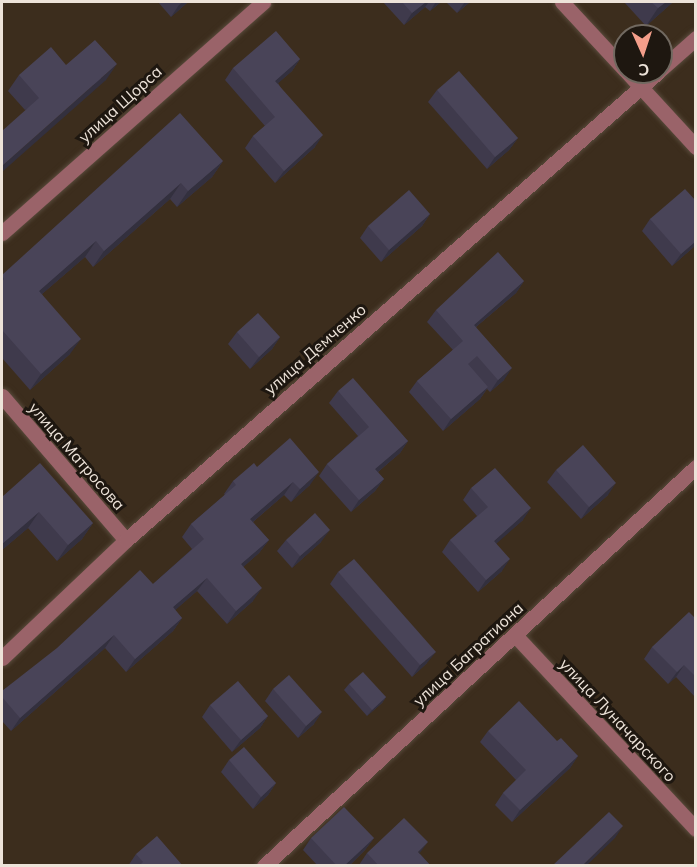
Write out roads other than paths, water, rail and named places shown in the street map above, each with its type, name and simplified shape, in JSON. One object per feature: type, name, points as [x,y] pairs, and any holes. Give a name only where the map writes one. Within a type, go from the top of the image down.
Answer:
[{"type":"street","name":"улица Щорса","points":[[2,233],[263,2]]},
{"type":"street","points":[[562,2],[613,57]]},
{"type":"street","points":[[673,58],[696,38]]},
{"type":"street","points":[[638,84],[696,147]]},
{"type":"street","name":"улица Демченко","points":[[2,658],[126,540],[644,84]]},
{"type":"street","name":"улица Матросова","points":[[2,396],[126,540]]},
{"type":"street","name":"улица Багратиона","points":[[272,863],[696,467]]},
{"type":"street","name":"улица Луначарского","points":[[515,635],[696,828]]}]
